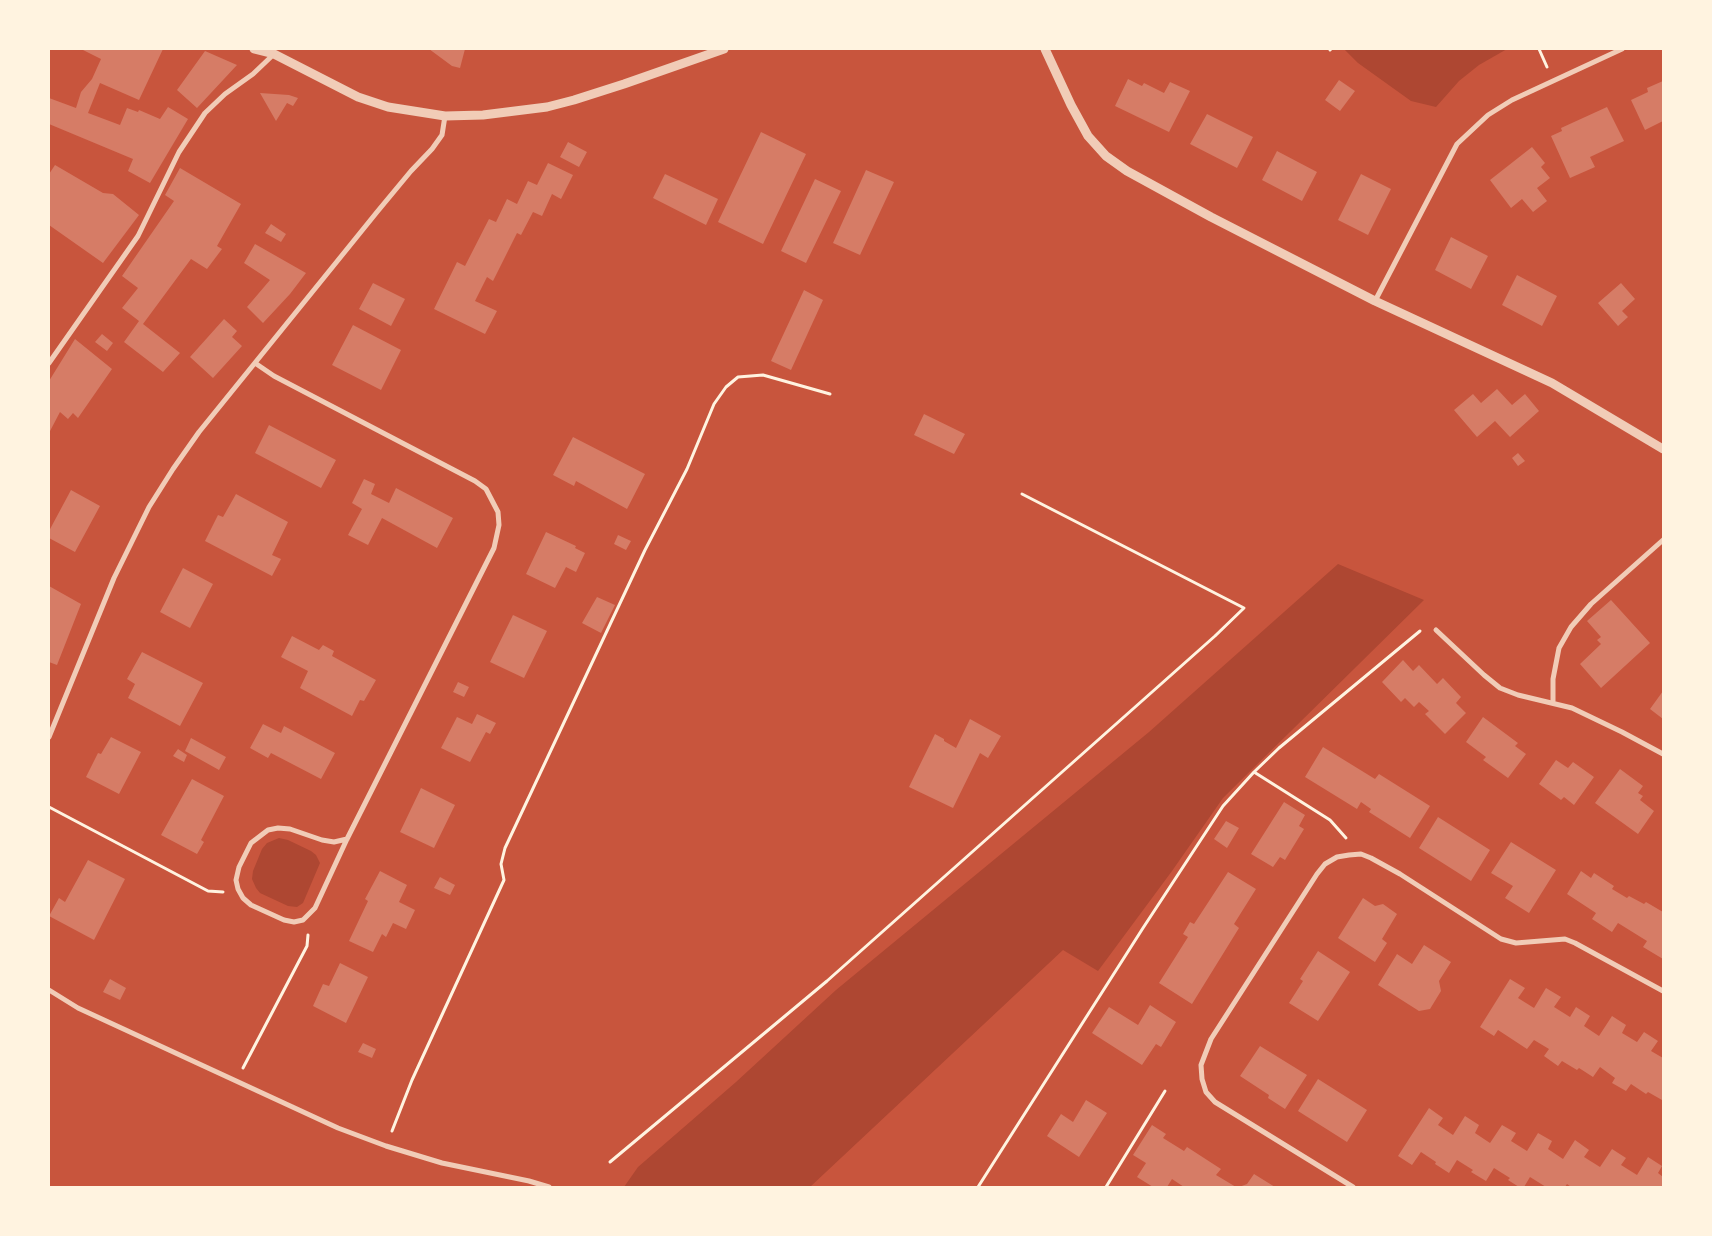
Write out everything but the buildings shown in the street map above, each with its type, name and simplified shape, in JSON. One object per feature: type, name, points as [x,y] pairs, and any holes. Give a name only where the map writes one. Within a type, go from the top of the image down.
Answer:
[{"type":"street","points":[[254,49],[272,52],[358,97],[388,107],[445,116],[483,115],[548,107],[616,87],[724,49]]},
{"type":"street","points":[[1045,49],[1067,98],[1088,136],[1106,156],[1127,172],[1375,301],[1552,383],[1663,449]]},
{"type":"street","points":[[1375,301],[1457,144],[1488,115],[1512,100],[1622,49]]},
{"type":"street","points":[[49,363],[138,236],[179,152],[205,113],[225,94],[253,74],[272,52]]},
{"type":"street","points":[[49,737],[111,585],[149,507],[199,432],[377,212],[432,149],[442,135],[445,116]]},
{"type":"street","points":[[254,363],[274,376],[475,481],[486,489],[498,512],[499,525],[494,548],[347,839],[315,908],[303,920],[294,922],[284,920],[251,905],[243,898],[238,889],[236,880],[239,867],[252,843],[268,830],[278,828],[290,829],[334,842],[347,839]]},
{"type":"street","points":[[1553,702],[1552,679],[1559,648],[1571,627],[1591,604],[1663,540]]},
{"type":"street","points":[[1436,630],[1500,688],[1518,695],[1572,708],[1663,754]]},
{"type":"street","points":[[1353,1187],[1215,1102],[1206,1092],[1202,1079],[1201,1065],[1211,1039],[1325,864],[1337,857],[1361,854],[1400,874],[1501,939],[1516,943],[1565,939],[1663,992]]},
{"type":"street","points":[[49,990],[78,1008],[338,1128],[386,1146],[442,1163],[549,1187]]},
{"type":"path","points":[[386,1146],[412,1080],[504,880],[501,864],[505,848],[646,550],[687,470],[714,404],[726,387],[738,377],[763,375],[830,394]]},
{"type":"path","points":[[610,1162],[827,981],[1244,608],[1022,494]]},
{"type":"path","points":[[978,1187],[1223,806],[1278,748],[1422,630],[1436,630]]},
{"type":"path","points":[[1254,772],[1330,820],[1361,854]]},
{"type":"path","points":[[49,807],[208,892],[238,889]]},
{"type":"path","points":[[237,1080],[307,946],[308,936],[303,920]]},
{"type":"path","points":[[1106,1187],[1164,1091]]},
{"type":"shaded area","points":[[1344,49],[1507,49],[1479,65],[1459,81],[1436,107],[1411,101],[1358,63]]},
{"type":"shaded area","points":[[1338,564],[1424,600],[1223,798],[1098,971],[1063,950],[810,1187],[624,1187],[638,1167],[736,1082],[836,990],[1149,732]]},
{"type":"shaded area","points":[[279,838],[288,840],[311,851],[316,855],[320,863],[303,903],[297,907],[288,906],[260,893],[252,879],[253,871],[262,849],[267,843]]}]
